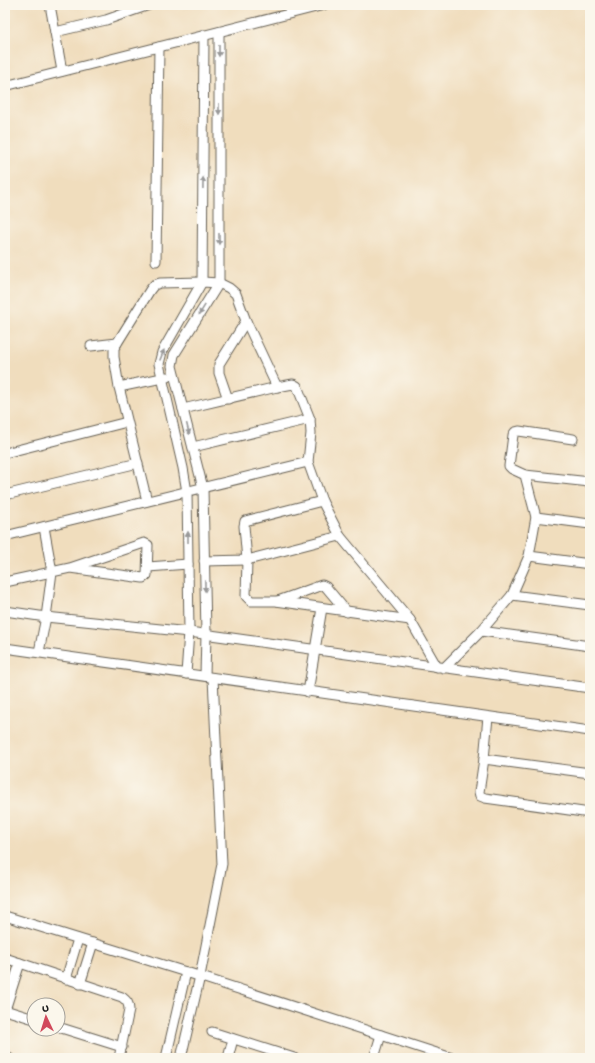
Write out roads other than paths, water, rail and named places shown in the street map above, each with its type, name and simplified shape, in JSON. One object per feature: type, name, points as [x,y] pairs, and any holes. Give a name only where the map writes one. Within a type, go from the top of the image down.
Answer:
[{"type":"street","points":[[50,5],[55,32],[58,72]]},
{"type":"street","points":[[55,32],[106,20],[149,5]]},
{"type":"street","points":[[5,86],[324,5]]},
{"type":"street","points":[[181,1058],[200,976],[222,864],[206,634],[203,488],[172,366],[174,355],[219,279],[219,32]]},
{"type":"street","points":[[186,674],[189,632],[187,492],[183,468],[159,364],[162,352],[202,279],[204,35]]},
{"type":"street","points":[[156,261],[159,46]]},
{"type":"street","points":[[204,93],[219,92]]},
{"type":"street","points":[[147,501],[119,387],[114,348],[154,285],[160,283],[202,279],[219,279],[236,294],[246,321],[277,387]]},
{"type":"street","points":[[228,399],[219,373],[219,364],[246,321]]},
{"type":"street","points":[[91,346],[116,343]]},
{"type":"street","points":[[119,387],[174,375]]},
{"type":"street","points":[[183,409],[277,387],[293,384],[297,386],[310,419],[311,433],[308,462],[322,501],[340,536],[410,620],[440,667]]},
{"type":"street","points":[[192,447],[310,419]]},
{"type":"street","points":[[5,453],[127,422]]},
{"type":"street","points":[[573,439],[515,432],[513,434],[509,466],[525,475],[590,482]]},
{"type":"street","points":[[5,536],[308,462]]},
{"type":"street","points":[[5,495],[138,463]]},
{"type":"street","points":[[440,667],[481,631],[512,595],[529,556],[536,517],[525,475]]},
{"type":"street","points":[[322,501],[245,521],[244,526],[247,560],[246,596],[248,599],[250,601],[276,601],[410,620]]},
{"type":"street","points":[[536,517],[590,524]]},
{"type":"street","points":[[39,652],[46,617],[52,572],[44,527]]},
{"type":"street","points":[[204,561],[247,560],[340,536]]},
{"type":"street","points":[[5,582],[70,568],[144,543],[148,545],[147,575],[143,578],[70,568]]},
{"type":"street","points":[[529,556],[590,564]]},
{"type":"street","points":[[148,567],[188,564]]},
{"type":"street","points":[[276,601],[322,585],[326,586],[347,612]]},
{"type":"street","points":[[512,595],[590,605]]},
{"type":"street","points":[[308,692],[322,608]]},
{"type":"street","points":[[5,611],[46,617],[206,634],[590,688]]},
{"type":"street","points":[[481,631],[590,646]]},
{"type":"street","points":[[5,648],[590,731]]},
{"type":"street","points":[[488,717],[479,792],[480,796],[485,798],[590,812]]},
{"type":"street","points":[[484,759],[590,773]]},
{"type":"street","points":[[5,916],[200,976],[452,1058]]},
{"type":"street","points":[[66,979],[78,938]]},
{"type":"street","points":[[80,984],[93,943]]},
{"type":"street","points":[[5,958],[122,997],[127,1001],[129,1010],[119,1058]]},
{"type":"street","points":[[20,963],[5,1010],[26,1017]]},
{"type":"street","points":[[166,1058],[186,972]]},
{"type":"street","points":[[66,1030],[122,1048]]},
{"type":"street","points":[[212,1032],[294,1058]]},
{"type":"street","points":[[374,1058],[381,1035]]},
{"type":"street","points":[[228,1058],[233,1039]]},
{"type":"street","points":[[5,1057],[9,1058]]}]
